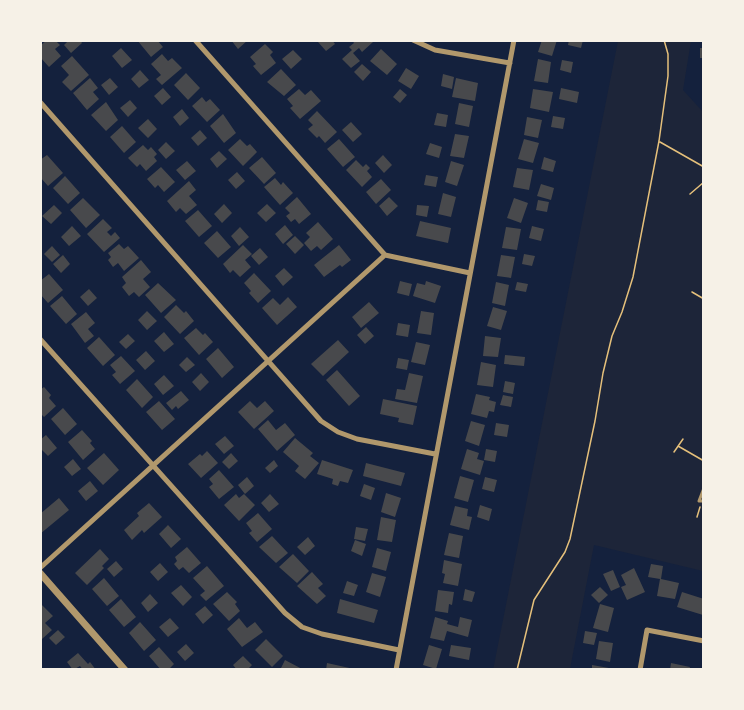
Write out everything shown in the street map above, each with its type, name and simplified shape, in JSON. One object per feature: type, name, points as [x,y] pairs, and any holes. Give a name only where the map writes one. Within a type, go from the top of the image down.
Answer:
[{"type":"street","points":[[195,40],[385,255],[470,273]]},
{"type":"street","points":[[413,40],[435,50],[510,63]]},
{"type":"street","points":[[396,669],[514,40]]},
{"type":"street","points":[[40,102],[321,421],[338,432],[357,439],[435,454]]},
{"type":"street","points":[[40,568],[385,255]]},
{"type":"street","points":[[40,339],[285,613],[302,627],[322,634],[399,650]]},
{"type":"street","points":[[40,573],[125,669]]},
{"type":"street","points":[[640,669],[647,630],[704,641]]},
{"type":"lane","points":[[701,501],[704,488]]},
{"type":"path","points":[[518,669],[534,600],[565,552],[570,539],[603,373],[612,336],[633,278],[659,141],[668,76],[668,54],[664,40]]},
{"type":"path","points":[[659,141],[704,167]]},
{"type":"path","points":[[690,194],[704,182]]},
{"type":"path","points":[[692,292],[704,299]]},
{"type":"path","points":[[674,452],[683,439]]},
{"type":"path","points":[[678,446],[704,461]]},
{"type":"path","points":[[697,517],[701,501]]},
{"type":"shaded area","points":[[618,41],[691,41],[683,90],[704,113],[703,571],[594,545],[570,669],[493,670]]},
{"type":"building","points":[[47,40],[55,40],[60,45],[55,49],[61,56],[49,67],[40,57],[40,46]]},
{"type":"building","points":[[69,40],[80,40],[82,43],[71,53],[64,45]]},
{"type":"building","points":[[137,40],[157,40],[163,47],[151,57]]},
{"type":"building","points":[[231,40],[248,40],[238,49]]},
{"type":"building","points":[[332,40],[335,44],[326,51],[318,42]]},
{"type":"building","points":[[352,40],[372,40],[373,42],[362,52],[359,48],[353,53],[360,61],[351,68],[342,59],[352,50],[349,47],[354,43]]},
{"type":"building","points":[[542,40],[557,40],[552,56],[538,52]]},
{"type":"building","points":[[569,40],[583,40],[581,48],[568,45]]},
{"type":"building","points":[[265,44],[273,52],[270,55],[276,63],[261,75],[253,66],[256,64],[250,57]]},
{"type":"building","points":[[121,48],[132,60],[122,68],[112,56]]},
{"type":"building","points":[[700,48],[704,48],[704,58],[700,58]]},
{"type":"building","points":[[381,49],[397,64],[387,75],[370,61]]},
{"type":"building","points":[[293,50],[302,59],[291,69],[282,59]]},
{"type":"building","points":[[162,54],[168,61],[172,58],[182,68],[162,85],[156,79],[161,75],[151,64]]},
{"type":"building","points":[[72,56],[89,75],[71,91],[62,82],[69,75],[61,66]]},
{"type":"building","points":[[538,59],[551,62],[548,83],[534,81]]},
{"type":"building","points":[[562,60],[573,62],[571,73],[560,70]]},
{"type":"building","points":[[362,64],[371,72],[363,81],[354,72]]},
{"type":"building","points":[[406,68],[419,76],[411,89],[398,81]]},
{"type":"building","points":[[281,69],[296,85],[284,96],[267,82]]},
{"type":"building","points":[[140,70],[149,80],[139,88],[131,79]]},
{"type":"building","points":[[186,73],[200,88],[188,100],[174,85]]},
{"type":"building","points":[[443,74],[454,77],[452,89],[441,86]]},
{"type":"building","points":[[90,78],[98,88],[93,92],[99,99],[87,110],[73,93]]},
{"type":"building","points":[[110,78],[118,87],[109,95],[101,85]]},
{"type":"building","points":[[456,78],[478,83],[475,101],[452,97]]},
{"type":"building","points":[[163,88],[171,97],[162,105],[154,96]]},
{"type":"building","points":[[561,88],[579,92],[577,103],[559,99]]},
{"type":"building","points":[[299,89],[305,95],[311,90],[321,101],[300,119],[290,108],[293,106],[287,99]]},
{"type":"building","points":[[400,89],[407,95],[400,103],[393,97]]},
{"type":"building","points":[[533,89],[553,92],[549,112],[530,108]]},
{"type":"building","points":[[202,97],[206,102],[210,99],[220,110],[207,122],[192,106]]},
{"type":"building","points":[[130,100],[137,108],[128,117],[120,108]]},
{"type":"building","points":[[106,102],[118,120],[106,131],[91,115]]},
{"type":"building","points":[[459,103],[473,106],[469,127],[455,124]]},
{"type":"building","points":[[182,109],[189,118],[180,126],[173,117]]},
{"type":"building","points":[[317,111],[337,132],[325,143],[308,129],[313,125],[308,120]]},
{"type":"building","points":[[437,113],[448,115],[446,127],[434,125]]},
{"type":"building","points":[[223,114],[236,133],[224,143],[210,126]]},
{"type":"building","points":[[553,116],[565,118],[563,129],[551,127]]},
{"type":"building","points":[[527,117],[542,120],[538,138],[524,135]]},
{"type":"building","points":[[148,119],[157,129],[148,138],[138,128]]},
{"type":"building","points":[[351,122],[362,134],[353,142],[342,130]]},
{"type":"building","points":[[122,126],[136,142],[124,153],[110,137]]},
{"type":"building","points":[[200,130],[207,138],[198,146],[191,138]]},
{"type":"building","points":[[455,134],[469,136],[464,158],[450,156]]},
{"type":"building","points":[[240,139],[247,146],[250,144],[257,152],[243,166],[228,150]]},
{"type":"building","points":[[339,139],[355,157],[343,167],[327,149]]},
{"type":"building","points":[[524,139],[539,143],[533,163],[518,159]]},
{"type":"building","points":[[166,142],[175,151],[166,159],[158,150]]},
{"type":"building","points":[[430,143],[442,147],[439,158],[426,154]]},
{"type":"building","points":[[143,145],[148,150],[151,147],[157,154],[154,157],[157,161],[146,171],[140,164],[137,167],[128,158]]},
{"type":"building","points":[[219,151],[227,159],[217,168],[210,159]]},
{"type":"building","points":[[47,155],[63,173],[48,186],[40,177],[40,160]]},
{"type":"building","points":[[383,155],[392,165],[384,173],[375,163]]},
{"type":"building","points":[[262,157],[276,173],[264,184],[249,168]]},
{"type":"building","points":[[544,157],[556,161],[553,172],[541,169]]},
{"type":"building","points":[[356,160],[363,167],[366,164],[370,168],[367,171],[372,177],[362,187],[346,170]]},
{"type":"building","points":[[187,161],[196,171],[185,180],[176,170]]},
{"type":"building","points":[[451,161],[464,165],[457,186],[445,182]]},
{"type":"building","points":[[161,167],[175,182],[164,192],[158,185],[155,188],[147,179]]},
{"type":"building","points":[[517,168],[533,170],[529,190],[513,187]]},
{"type":"building","points":[[237,172],[245,181],[236,189],[228,180]]},
{"type":"building","points":[[426,175],[438,177],[436,187],[424,185]]},
{"type":"building","points":[[65,176],[80,193],[68,204],[53,188]]},
{"type":"building","points":[[275,178],[281,185],[283,182],[293,193],[280,205],[264,187]]},
{"type":"building","points":[[381,179],[391,190],[376,204],[366,192]]},
{"type":"building","points":[[189,181],[196,190],[189,196],[197,205],[186,214],[180,208],[176,212],[167,201]]},
{"type":"building","points":[[541,184],[554,188],[551,200],[537,196]]},
{"type":"building","points":[[443,193],[456,197],[451,217],[438,214]]},
{"type":"building","points":[[297,197],[311,214],[299,224],[295,219],[291,222],[286,216],[290,213],[285,208]]},
{"type":"building","points":[[389,197],[398,206],[387,216],[379,206]]},
{"type":"building","points":[[83,198],[100,215],[86,228],[70,210]]},
{"type":"building","points":[[514,198],[528,203],[521,223],[507,218]]},
{"type":"building","points":[[538,200],[549,202],[547,212],[536,210]]},
{"type":"building","points":[[224,204],[232,213],[222,223],[214,214]]},
{"type":"building","points":[[267,204],[276,213],[266,222],[257,213]]},
{"type":"building","points":[[54,205],[62,213],[51,224],[42,216]]},
{"type":"building","points":[[417,205],[429,206],[427,217],[416,215]]},
{"type":"building","points":[[198,210],[212,226],[199,237],[185,221]]},
{"type":"building","points":[[103,219],[112,228],[107,232],[111,236],[115,232],[120,238],[104,252],[87,234]]},
{"type":"building","points":[[420,221],[451,228],[448,243],[416,236]]},
{"type":"building","points":[[318,222],[333,239],[321,250],[317,246],[311,251],[304,243],[310,237],[306,233]]},
{"type":"building","points":[[285,225],[293,235],[283,244],[275,234]]},
{"type":"building","points":[[72,226],[81,236],[69,246],[61,237]]},
{"type":"building","points":[[532,226],[544,229],[541,241],[529,238]]},
{"type":"building","points":[[240,227],[249,237],[239,246],[231,236]]},
{"type":"building","points":[[506,227],[521,229],[517,250],[502,248]]},
{"type":"building","points":[[217,231],[231,247],[218,258],[204,243]]},
{"type":"building","points":[[295,236],[304,245],[295,254],[286,244]]},
{"type":"building","points":[[119,244],[124,249],[128,246],[139,258],[124,271],[118,263],[113,267],[108,260],[111,257],[108,253]]},
{"type":"building","points":[[243,245],[252,254],[245,260],[251,267],[240,277],[233,270],[230,273],[223,264]]},
{"type":"building","points":[[339,245],[351,260],[324,277],[314,265]]},
{"type":"building","points":[[52,246],[60,255],[52,262],[44,254]]},
{"type":"building","points":[[260,248],[268,257],[259,265],[251,256]]},
{"type":"building","points":[[524,254],[535,256],[532,266],[522,264]]},
{"type":"building","points":[[63,255],[70,264],[61,273],[53,264]]},
{"type":"building","points":[[501,255],[515,257],[511,278],[497,276]]},
{"type":"building","points":[[141,260],[151,272],[143,279],[150,287],[139,297],[134,292],[129,296],[122,287],[126,283],[122,277]]},
{"type":"building","points":[[284,268],[293,277],[283,286],[275,276]]},
{"type":"building","points":[[254,273],[271,291],[258,303],[244,283]]},
{"type":"building","points":[[49,274],[63,290],[48,303],[40,294],[42,287],[40,281]]},
{"type":"building","points":[[400,281],[412,284],[409,296],[397,293]]},
{"type":"building","points":[[426,281],[441,286],[435,303],[413,296],[417,283],[425,285]]},
{"type":"building","points":[[496,282],[509,285],[505,306],[492,303]]},
{"type":"building","points":[[517,282],[528,284],[526,292],[515,290]]},
{"type":"building","points":[[158,283],[176,300],[161,313],[145,295]]},
{"type":"building","points":[[89,289],[97,298],[88,306],[80,297]]},
{"type":"building","points":[[62,296],[77,314],[66,324],[50,306]]},
{"type":"building","points":[[288,297],[297,307],[277,325],[262,308],[273,298],[280,305]]},
{"type":"building","points":[[369,302],[379,313],[361,328],[352,317]]},
{"type":"building","points":[[176,305],[184,313],[186,311],[194,321],[180,334],[164,317]]},
{"type":"building","points":[[493,307],[507,311],[501,330],[487,326]]},
{"type":"building","points":[[147,311],[157,321],[147,330],[138,320]]},
{"type":"building","points":[[421,311],[434,313],[431,335],[417,333]]},
{"type":"building","points":[[86,312],[95,323],[88,329],[94,336],[85,343],[71,324]]},
{"type":"building","points":[[398,323],[410,325],[408,337],[396,335]]},
{"type":"building","points":[[366,327],[374,336],[365,344],[357,335]]},
{"type":"building","points":[[196,328],[203,335],[205,333],[213,342],[199,355],[184,338]]},
{"type":"building","points":[[164,332],[174,344],[164,352],[154,341]]},
{"type":"building","points":[[128,334],[135,341],[126,349],[119,342]]},
{"type":"building","points":[[485,336],[501,338],[498,357],[483,356]]},
{"type":"building","points":[[99,337],[115,355],[103,366],[87,348]]},
{"type":"building","points":[[338,340],[349,352],[323,376],[311,364]]},
{"type":"building","points":[[416,342],[430,345],[425,365],[411,362]]},
{"type":"building","points":[[218,348],[234,367],[222,378],[206,359]]},
{"type":"building","points":[[146,351],[155,361],[145,370],[136,360]]},
{"type":"building","points":[[505,355],[525,357],[524,366],[504,364]]},
{"type":"building","points":[[121,356],[135,371],[120,384],[112,375],[116,372],[110,365]]},
{"type":"building","points":[[187,357],[195,365],[186,372],[179,365]]},
{"type":"building","points":[[398,358],[409,360],[407,370],[396,368]]},
{"type":"building","points":[[481,362],[496,365],[493,387],[477,385]]},
{"type":"building","points":[[337,370],[360,396],[349,406],[326,380]]},
{"type":"building","points":[[201,373],[209,382],[200,391],[192,382]]},
{"type":"building","points":[[409,373],[423,376],[417,403],[395,399],[397,389],[405,390]]},
{"type":"building","points":[[164,375],[174,386],[163,395],[154,384]]},
{"type":"building","points":[[137,379],[153,397],[142,408],[126,390]]},
{"type":"building","points":[[505,381],[515,383],[513,394],[503,392]]},
{"type":"building","points":[[44,387],[56,406],[44,417],[40,413],[40,390]]},
{"type":"building","points":[[181,391],[189,400],[178,409],[176,406],[172,410],[166,403]]},
{"type":"building","points":[[476,394],[490,397],[489,400],[496,402],[494,412],[489,411],[487,418],[471,414]]},
{"type":"building","points":[[503,395],[513,397],[511,407],[500,405]]},
{"type":"building","points":[[383,399],[417,406],[413,425],[398,422],[399,418],[380,414]]},
{"type":"building","points":[[159,401],[175,419],[162,430],[146,412]]},
{"type":"building","points":[[250,401],[257,408],[265,401],[274,411],[254,429],[238,412]]},
{"type":"building","points":[[63,408],[77,424],[65,435],[51,419]]},
{"type":"building","points":[[268,420],[276,430],[285,423],[295,435],[277,451],[258,429]]},
{"type":"building","points":[[471,421],[485,425],[479,446],[465,441]]},
{"type":"building","points":[[496,423],[509,425],[507,437],[494,435]]},
{"type":"building","points":[[82,430],[92,441],[90,443],[95,449],[83,460],[68,442]]},
{"type":"building","points":[[46,435],[57,448],[48,456],[40,448],[40,440]]},
{"type":"building","points":[[225,436],[234,446],[224,454],[215,444]]},
{"type":"building","points":[[295,438],[313,453],[310,456],[319,463],[305,479],[295,471],[299,466],[283,452]]},
{"type":"building","points":[[467,449],[479,453],[477,459],[484,461],[480,475],[461,469]]},
{"type":"building","points":[[486,449],[497,451],[495,462],[484,460]]},
{"type":"building","points":[[207,451],[218,463],[201,478],[188,464]]},
{"type":"building","points":[[104,453],[119,470],[103,485],[87,468]]},
{"type":"building","points":[[231,453],[238,461],[229,469],[222,462]]},
{"type":"building","points":[[73,459],[81,469],[72,476],[64,467]]},
{"type":"building","points":[[274,460],[278,466],[270,473],[265,468]]},
{"type":"building","points":[[322,460],[353,470],[348,483],[340,481],[338,486],[332,484],[333,479],[317,474]]},
{"type":"building","points":[[366,463],[405,473],[401,486],[363,476]]},
{"type":"building","points":[[219,470],[234,487],[219,499],[209,487],[213,484],[209,479]]},
{"type":"building","points":[[460,476],[474,480],[468,502],[454,498]]},
{"type":"building","points":[[247,477],[254,486],[245,494],[238,485]]},
{"type":"building","points":[[485,477],[497,480],[494,492],[482,489]]},
{"type":"building","points":[[90,481],[98,491],[86,501],[78,491]]},
{"type":"building","points":[[364,484],[375,488],[371,500],[360,496]]},
{"type":"building","points":[[386,493],[401,498],[395,517],[381,512]]},
{"type":"building","points":[[236,494],[239,498],[244,494],[255,505],[239,521],[224,505]]},
{"type":"building","points":[[270,494],[279,504],[269,512],[261,503]]},
{"type":"building","points":[[59,498],[69,510],[40,534],[40,514]]},
{"type":"building","points":[[149,503],[162,517],[144,533],[142,530],[132,540],[124,530],[139,516],[137,513]]},
{"type":"building","points":[[480,505],[492,509],[489,521],[477,517]]},
{"type":"building","points":[[455,506],[468,509],[467,516],[472,517],[469,530],[450,525]]},
{"type":"building","points":[[258,513],[272,529],[257,542],[249,533],[252,531],[246,523]]},
{"type":"building","points":[[381,517],[396,520],[392,542],[377,540]]},
{"type":"building","points":[[168,525],[181,539],[171,548],[159,534]]},
{"type":"building","points":[[356,527],[368,529],[365,541],[354,539]]},
{"type":"building","points":[[449,533],[463,536],[459,558],[444,555]]},
{"type":"building","points":[[272,536],[288,553],[276,563],[259,547]]},
{"type":"building","points":[[308,537],[315,546],[305,555],[297,547]]},
{"type":"building","points":[[355,540],[366,544],[362,556],[351,551]]},
{"type":"building","points":[[187,547],[201,563],[189,573],[183,567],[179,570],[174,564],[177,561],[175,557]]},
{"type":"building","points":[[377,548],[391,552],[386,571],[372,567]]},
{"type":"building","points":[[100,549],[109,559],[102,566],[104,568],[87,585],[75,573]]},
{"type":"building","points":[[293,554],[309,571],[297,583],[279,567]]},
{"type":"building","points":[[444,560],[462,564],[458,586],[443,583]]},
{"type":"building","points":[[116,561],[123,569],[114,577],[107,569]]},
{"type":"building","points":[[160,563],[168,572],[158,581],[150,572]]},
{"type":"building","points":[[651,564],[663,566],[661,579],[679,583],[675,599],[657,596],[660,579],[648,577]]},
{"type":"building","points":[[207,566],[224,586],[206,601],[200,595],[205,591],[193,578]]},
{"type":"building","points":[[634,568],[645,592],[627,600],[621,587],[626,585],[621,575]]},
{"type":"building","points":[[613,570],[620,587],[611,591],[603,574]]},
{"type":"building","points":[[312,572],[323,584],[318,588],[326,596],[317,604],[297,586]]},
{"type":"building","points":[[372,573],[386,577],[380,597],[366,592]]},
{"type":"building","points":[[104,578],[119,596],[107,606],[92,589]]},
{"type":"building","points":[[347,581],[358,585],[354,596],[343,593]]},
{"type":"building","points":[[181,585],[192,597],[183,606],[171,593]]},
{"type":"building","points":[[600,587],[608,595],[599,603],[591,595]]},
{"type":"building","points":[[465,589],[475,592],[472,602],[463,600]]},
{"type":"building","points":[[438,590],[454,592],[448,613],[435,611]]},
{"type":"building","points":[[227,592],[237,602],[235,604],[240,611],[229,621],[213,604]]},
{"type":"building","points":[[682,592],[704,599],[703,615],[677,607]]},
{"type":"building","points":[[150,594],[158,603],[148,612],[141,603]]},
{"type":"building","points":[[121,599],[136,617],[124,627],[109,610]]},
{"type":"building","points":[[340,599],[378,610],[374,623],[337,613]]},
{"type":"building","points":[[40,603],[53,616],[45,623],[52,630],[42,639],[40,637]]},
{"type":"building","points":[[600,604],[614,608],[608,632],[593,628]]},
{"type":"building","points":[[205,606],[213,615],[203,624],[195,614]]},
{"type":"building","points":[[435,617],[458,627],[460,617],[472,620],[468,637],[447,631],[444,641],[430,638]]},
{"type":"building","points":[[170,618],[179,628],[168,637],[159,627]]},
{"type":"building","points":[[239,618],[247,628],[255,622],[263,632],[242,647],[227,629]]},
{"type":"building","points":[[140,622],[156,640],[144,651],[129,633]]},
{"type":"building","points":[[58,630],[65,637],[56,645],[49,638]]},
{"type":"building","points":[[585,631],[597,633],[594,645],[583,643]]},
{"type":"building","points":[[266,639],[283,656],[272,667],[255,650]]},
{"type":"building","points":[[599,641],[613,643],[610,662],[596,659]]},
{"type":"building","points":[[186,644],[194,653],[185,661],[177,652]]},
{"type":"building","points":[[429,645],[442,649],[436,669],[423,665]]},
{"type":"building","points":[[451,645],[471,648],[469,660],[449,656]]},
{"type":"building","points":[[159,647],[174,664],[168,670],[161,670],[149,656]]},
{"type":"building","points":[[78,653],[96,670],[83,670],[80,666],[73,670],[67,662]]},
{"type":"building","points":[[243,656],[252,665],[247,670],[237,670],[233,665]]},
{"type":"building","points":[[285,660],[304,670],[280,670]]},
{"type":"building","points":[[327,663],[354,669],[354,670],[326,670]]},
{"type":"building","points":[[671,663],[690,667],[689,670],[670,670]]},
{"type":"building","points":[[592,665],[609,668],[609,670],[592,670]]}]
